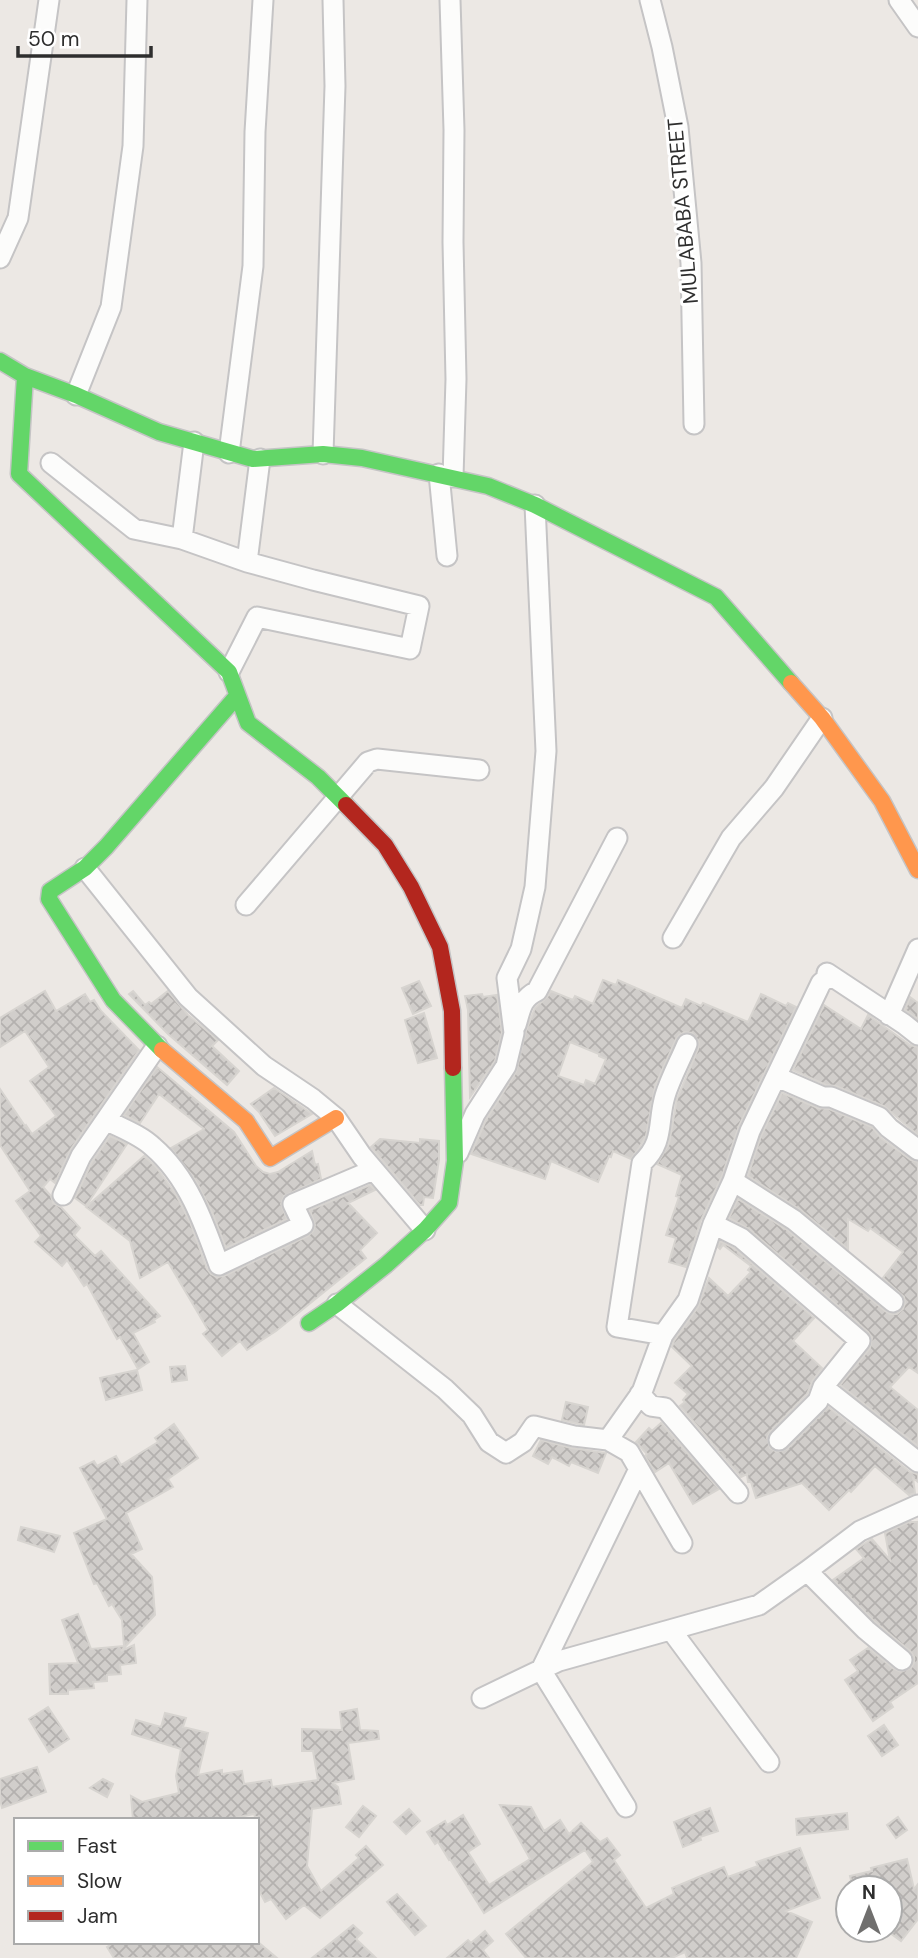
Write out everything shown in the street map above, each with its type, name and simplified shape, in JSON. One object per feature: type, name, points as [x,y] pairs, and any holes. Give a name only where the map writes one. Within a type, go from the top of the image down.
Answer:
[{"type":"street","points":[[0,258],[18,218],[49,0]]},
{"type":"street","points":[[76,395],[111,307],[133,146],[137,0]]},
{"type":"street","points":[[229,453],[253,266],[255,132],[263,0]]},
{"type":"street","points":[[323,454],[335,86],[333,0]]},
{"type":"street","points":[[447,556],[446,475],[456,379],[450,0]]},
{"type":"street","name":"MULABABA STREET","points":[[650,0],[678,127],[691,263],[694,424]]},
{"type":"street","points":[[899,0],[918,27]]},
{"type":"street","points":[[0,361],[25,376],[76,395],[159,432],[229,453],[253,459],[323,454],[362,458],[488,486],[535,505],[716,597],[822,718],[882,801],[918,870]]},
{"type":"street","points":[[25,376],[19,474],[229,672],[248,723],[318,777],[385,845],[411,887],[440,947],[452,1011],[455,1161],[449,1203],[425,1230],[338,1304],[309,1323]]},
{"type":"street","points":[[182,539],[194,442]]},
{"type":"street","points":[[247,562],[260,459]]},
{"type":"street","points":[[51,463],[134,528],[182,539],[247,562],[419,606],[410,649],[257,617],[229,672]]},
{"type":"street","points":[[514,1033],[507,978],[521,949],[535,887],[546,751],[535,505]]},
{"type":"street","points":[[237,696],[106,847],[85,867],[50,891],[49,899],[113,1000],[156,1046],[246,1121],[270,1158],[336,1118]]},
{"type":"street","points":[[673,938],[731,838],[774,788],[822,718]]},
{"type":"street","points":[[246,905],[368,762],[377,759],[479,770]]},
{"type":"street","points":[[455,1161],[475,1114],[506,1066],[524,1000],[537,991],[617,838]]},
{"type":"street","points":[[85,867],[188,997],[264,1066],[336,1118],[373,1170],[425,1230]]},
{"type":"street","points":[[889,1015],[917,955]]},
{"type":"street","points":[[608,1440],[640,1394],[663,1335],[688,1300],[713,1224],[733,1181],[750,1131],[821,983],[827,978],[827,973],[918,1035]]},
{"type":"street","points":[[663,1335],[617,1327],[642,1163],[653,1153],[665,1097],[687,1044]]},
{"type":"street","points":[[63,1195],[81,1156],[156,1046]]},
{"type":"street","points":[[777,1077],[879,1118],[918,1150]]},
{"type":"street","points":[[106,1119],[152,1146],[173,1169],[190,1192],[219,1265],[303,1225],[293,1204],[373,1170]]},
{"type":"street","points":[[733,1181],[794,1220],[893,1302]]},
{"type":"street","points":[[713,1224],[741,1238],[860,1342],[823,1387],[818,1401],[779,1440]]},
{"type":"street","points":[[338,1304],[446,1389],[472,1415],[489,1442],[506,1453],[523,1442],[534,1426],[574,1436],[608,1440],[629,1452],[682,1543]]},
{"type":"street","points":[[823,1387],[918,1462]]},
{"type":"street","points":[[640,1394],[651,1406],[665,1408],[738,1493]]},
{"type":"street","points":[[541,1670],[639,1469]]},
{"type":"street","points":[[482,1698],[559,1661],[759,1605],[860,1531],[918,1505]]},
{"type":"street","points":[[807,1571],[866,1630],[902,1660]]},
{"type":"street","points":[[671,1630],[769,1762]]},
{"type":"street","points":[[541,1670],[626,1807]]},
{"type":"building","points":[[603,980],[616,985],[618,980],[682,1008],[686,999],[701,1006],[703,1003],[748,1022],[761,994],[786,1006],[788,1003],[796,1007],[739,1126],[722,1176],[701,1220],[686,1267],[669,1262],[676,1238],[666,1235],[679,1197],[676,1196],[682,1175],[657,1164],[669,1144],[677,1099],[698,1049],[699,1042],[692,1033],[685,1032],[676,1039],[655,1086],[646,1136],[639,1148],[631,1159],[613,1151],[598,1182],[551,1161],[545,1179],[471,1154],[486,1120],[516,1072],[535,1008],[551,991],[573,1000],[575,996],[593,1004]],"holes":[[[570,1042],[606,1059],[595,1084],[586,1080],[584,1085],[558,1076]]]},
{"type":"building","points":[[419,981],[431,1006],[413,1014],[402,988]]},
{"type":"building","points":[[45,991],[56,1011],[85,994],[90,1002],[94,1000],[101,1011],[139,1050],[71,1149],[55,1183],[50,1179],[43,1187],[53,1203],[61,1207],[80,1228],[74,1235],[95,1256],[101,1251],[160,1316],[155,1322],[133,1333],[149,1362],[138,1369],[120,1337],[117,1339],[87,1284],[84,1286],[67,1260],[62,1266],[35,1242],[41,1236],[16,1201],[30,1191],[0,1145],[0,1089],[32,1134],[56,1116],[30,1081],[49,1067],[25,1031],[0,1047],[0,1018]]},
{"type":"building","points":[[133,991],[145,1005],[149,1002],[151,1004],[168,991],[188,1015],[218,1040],[212,1046],[239,1071],[227,1085],[168,1034],[129,994]]},
{"type":"building","points":[[482,994],[483,997],[497,995],[502,1032],[495,1061],[470,1097],[468,1010],[465,996]]},
{"type":"building","points":[[910,997],[918,1003],[918,1019],[905,1010]]},
{"type":"building","points":[[824,1005],[861,1029],[868,1015],[910,1045],[918,1047],[918,1135],[884,1106],[793,1070]]},
{"type":"building","points":[[424,1013],[437,1058],[418,1063],[405,1020]]},
{"type":"building","points":[[157,1067],[234,1132],[256,1166],[263,1172],[278,1172],[312,1151],[321,1179],[284,1196],[281,1204],[287,1219],[226,1248],[196,1181],[171,1148],[204,1129],[159,1094],[140,1123],[124,1115]]},
{"type":"building","points":[[274,1088],[312,1114],[275,1136],[251,1104]]},
{"type":"building","points":[[782,1093],[872,1127],[881,1138],[911,1160],[918,1162],[918,1373],[909,1367],[890,1387],[918,1410],[918,1446],[840,1385],[870,1348],[872,1338],[868,1332],[749,1229],[729,1218],[738,1199],[787,1230],[885,1311],[897,1314],[903,1309],[904,1297],[883,1278],[903,1252],[870,1228],[868,1231],[848,1219],[848,1249],[802,1211],[748,1176],[761,1136]]},
{"type":"building","points":[[110,1136],[127,1144],[86,1206],[75,1198],[92,1162]]},
{"type":"building","points":[[380,1139],[420,1143],[420,1139],[439,1141],[433,1198],[424,1197],[423,1205],[420,1205],[371,1147]]},
{"type":"building","points":[[144,1156],[156,1167],[175,1193],[190,1222],[207,1269],[217,1277],[308,1236],[315,1225],[310,1210],[370,1185],[375,1190],[348,1203],[377,1233],[360,1250],[366,1258],[276,1331],[247,1350],[240,1341],[222,1356],[203,1334],[208,1330],[168,1262],[140,1278],[130,1241],[86,1207]]},
{"type":"building","points":[[720,1241],[734,1248],[814,1318],[793,1341],[822,1368],[807,1394],[770,1432],[767,1438],[770,1448],[777,1452],[787,1449],[828,1407],[910,1472],[918,1474],[918,1482],[913,1478],[915,1493],[909,1495],[875,1466],[851,1492],[849,1490],[829,1510],[802,1483],[756,1498],[747,1474],[741,1477],[680,1406],[688,1394],[675,1383],[692,1366],[672,1347],[674,1341],[698,1307],[709,1278],[728,1296],[751,1272],[748,1270],[751,1266],[723,1245],[720,1249],[718,1247]]},
{"type":"building","points":[[185,1366],[187,1380],[172,1382],[170,1367]]},
{"type":"building","points":[[137,1370],[142,1390],[106,1400],[100,1378]]},
{"type":"building","points":[[566,1402],[588,1407],[584,1425],[562,1420]]},
{"type":"building","points":[[661,1423],[719,1489],[693,1504],[669,1463],[655,1472],[645,1456],[647,1454],[636,1442],[649,1428],[652,1431]]},
{"type":"building","points":[[174,1424],[198,1458],[168,1479],[173,1487],[126,1513],[142,1549],[131,1554],[152,1577],[155,1615],[121,1651],[134,1645],[136,1663],[120,1665],[121,1674],[107,1675],[107,1681],[93,1682],[94,1688],[68,1690],[68,1694],[50,1694],[49,1664],[78,1663],[62,1620],[78,1614],[91,1649],[124,1646],[122,1620],[112,1604],[109,1606],[97,1583],[94,1584],[74,1533],[107,1519],[80,1468],[94,1461],[97,1466],[116,1456],[121,1465],[158,1442],[155,1438]]},
{"type":"building","points":[[541,1440],[606,1453],[598,1473],[571,1462],[569,1466],[552,1457],[548,1464],[533,1456]]},
{"type":"building","points":[[909,1522],[918,1522],[918,1683],[890,1702],[893,1707],[873,1721],[845,1680],[858,1671],[850,1660],[868,1648],[901,1672],[911,1668],[914,1656],[833,1580],[864,1558],[856,1549],[872,1539],[890,1560],[885,1533]]},
{"type":"building","points":[[21,1527],[60,1536],[54,1552],[18,1540]]},
{"type":"building","points":[[48,1707],[69,1739],[49,1752],[29,1719]]},
{"type":"building","points":[[357,1709],[360,1730],[378,1731],[379,1739],[348,1743],[354,1779],[333,1783],[338,1787],[341,1804],[312,1809],[307,1866],[321,1891],[359,1858],[356,1855],[366,1846],[383,1865],[320,1918],[304,1905],[286,1919],[271,1899],[265,1902],[259,1891],[259,1818],[254,1814],[234,1818],[133,1818],[131,1796],[142,1802],[179,1793],[176,1776],[181,1749],[132,1734],[136,1720],[161,1727],[165,1713],[186,1718],[183,1727],[208,1733],[198,1775],[222,1770],[222,1774],[242,1771],[244,1784],[271,1780],[272,1787],[318,1780],[313,1751],[302,1751],[302,1729],[342,1730],[340,1712]]},
{"type":"building","points":[[884,1725],[898,1745],[882,1756],[868,1736]]},
{"type":"building","points":[[37,1767],[46,1792],[2,1808],[0,1779]]},
{"type":"building","points":[[103,1779],[113,1784],[107,1797],[90,1788]]},
{"type":"building","points":[[500,1805],[531,1807],[544,1831],[560,1820],[569,1834],[581,1823],[600,1842],[607,1838],[620,1855],[614,1860],[646,1908],[674,1894],[672,1888],[724,1867],[728,1877],[758,1866],[756,1862],[800,1848],[820,1898],[786,1911],[812,1922],[796,1958],[687,1958],[685,1952],[672,1958],[526,1958],[506,1934],[593,1862],[585,1850],[484,1913],[450,1859],[427,1832],[445,1821],[447,1825],[463,1815],[480,1844],[468,1852],[489,1885],[530,1859]]},
{"type":"building","points":[[363,1806],[376,1816],[359,1837],[346,1827]]},
{"type":"building","points":[[710,1808],[718,1831],[683,1847],[674,1822]]},
{"type":"building","points":[[409,1809],[420,1821],[406,1834],[394,1822]]},
{"type":"building","points":[[847,1813],[848,1829],[797,1835],[796,1819]]},
{"type":"building","points":[[898,1817],[907,1830],[896,1838],[887,1825]]},
{"type":"building","points":[[907,1859],[914,1889],[918,1884],[918,1919],[904,1937],[904,1874],[859,1874],[872,1871],[871,1868]]},
{"type":"building","points":[[397,1894],[426,1926],[415,1935],[387,1902]]},
{"type":"building","points":[[353,1925],[362,1933],[356,1939],[376,1958],[312,1958]]},
{"type":"building","points":[[485,1931],[493,1941],[483,1950],[489,1958],[447,1958],[468,1940],[471,1943]]},
{"type":"building","points":[[259,1943],[277,1958],[114,1958],[107,1947],[112,1944]]},
{"type":"traffic: fast","points":[[0,361],[25,376],[76,395],[159,432],[253,459],[323,454],[362,458],[488,486],[535,505],[716,597],[791,683]]},
{"type":"traffic: fast","points":[[25,376],[19,474],[229,672],[248,723],[318,777],[346,805]]},
{"type":"traffic: fast","points":[[162,1050],[113,1000],[49,899],[50,891],[85,868],[106,847],[237,696]]},
{"type":"traffic: fast","points":[[309,1323],[386,1265],[425,1230],[449,1203],[455,1161],[453,1068]]},
{"type":"traffic: slow","points":[[791,683],[822,718],[882,801],[918,870]]},
{"type":"traffic: slow","points":[[162,1050],[246,1121],[270,1158],[336,1118]]},
{"type":"traffic: jam","points":[[346,805],[385,845],[411,887],[440,947],[452,1011],[453,1068]]}]
